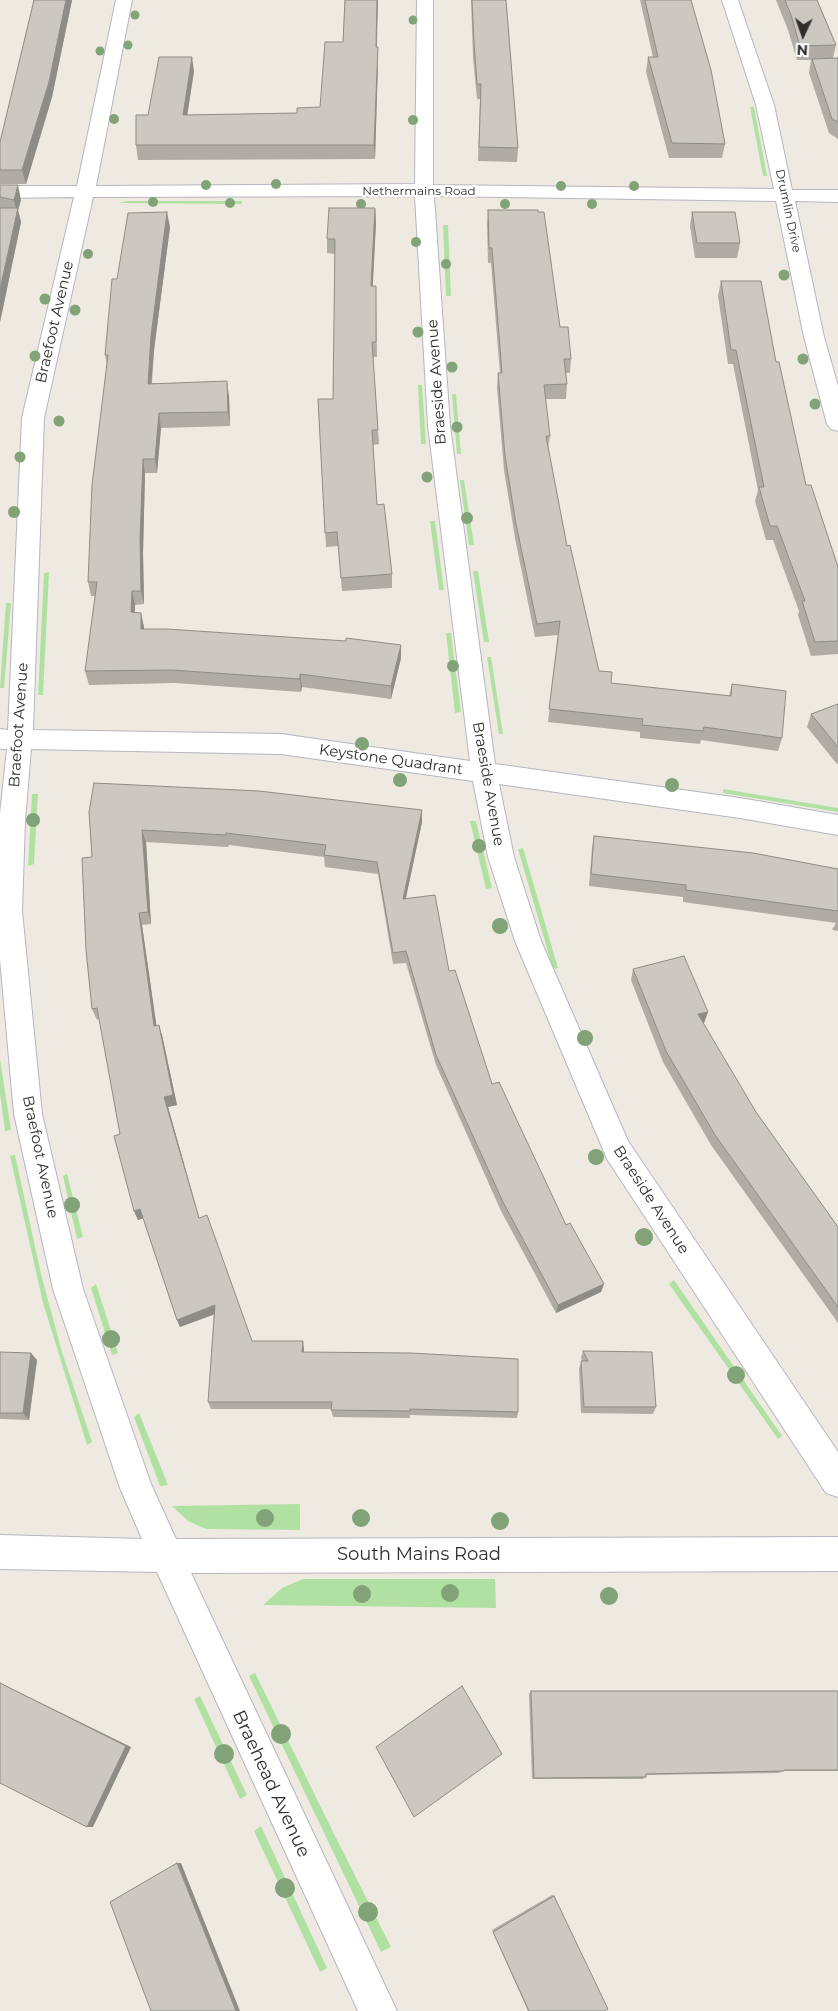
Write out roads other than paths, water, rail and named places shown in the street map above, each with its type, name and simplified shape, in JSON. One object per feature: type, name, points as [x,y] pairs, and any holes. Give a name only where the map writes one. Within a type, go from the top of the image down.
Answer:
[{"type":"street","name":"Braefoot Avenue","points":[[124,0],[85,192],[33,418],[10,740],[12,821],[9,911],[28,1114],[68,1289],[136,1488],[167,1556]]},
{"type":"street","name":"Braeside Avenue","points":[[424,0],[424,190],[439,426],[484,773],[501,857],[528,941],[617,1150],[838,1481]]},
{"type":"street","name":"Drumlin Drive","points":[[730,0],[765,105],[814,337],[838,424]]},
{"type":"street","name":"Nethermains Road","points":[[0,192],[424,190],[838,196]]},
{"type":"street","name":"Keystone Quadrant","points":[[10,740],[281,744],[740,808],[838,824]]},
{"type":"street","name":"South Mains Road","points":[[0,1552],[167,1556],[838,1554]]},
{"type":"street","name":"Braehead Avenue","points":[[167,1556],[378,2011]]}]
